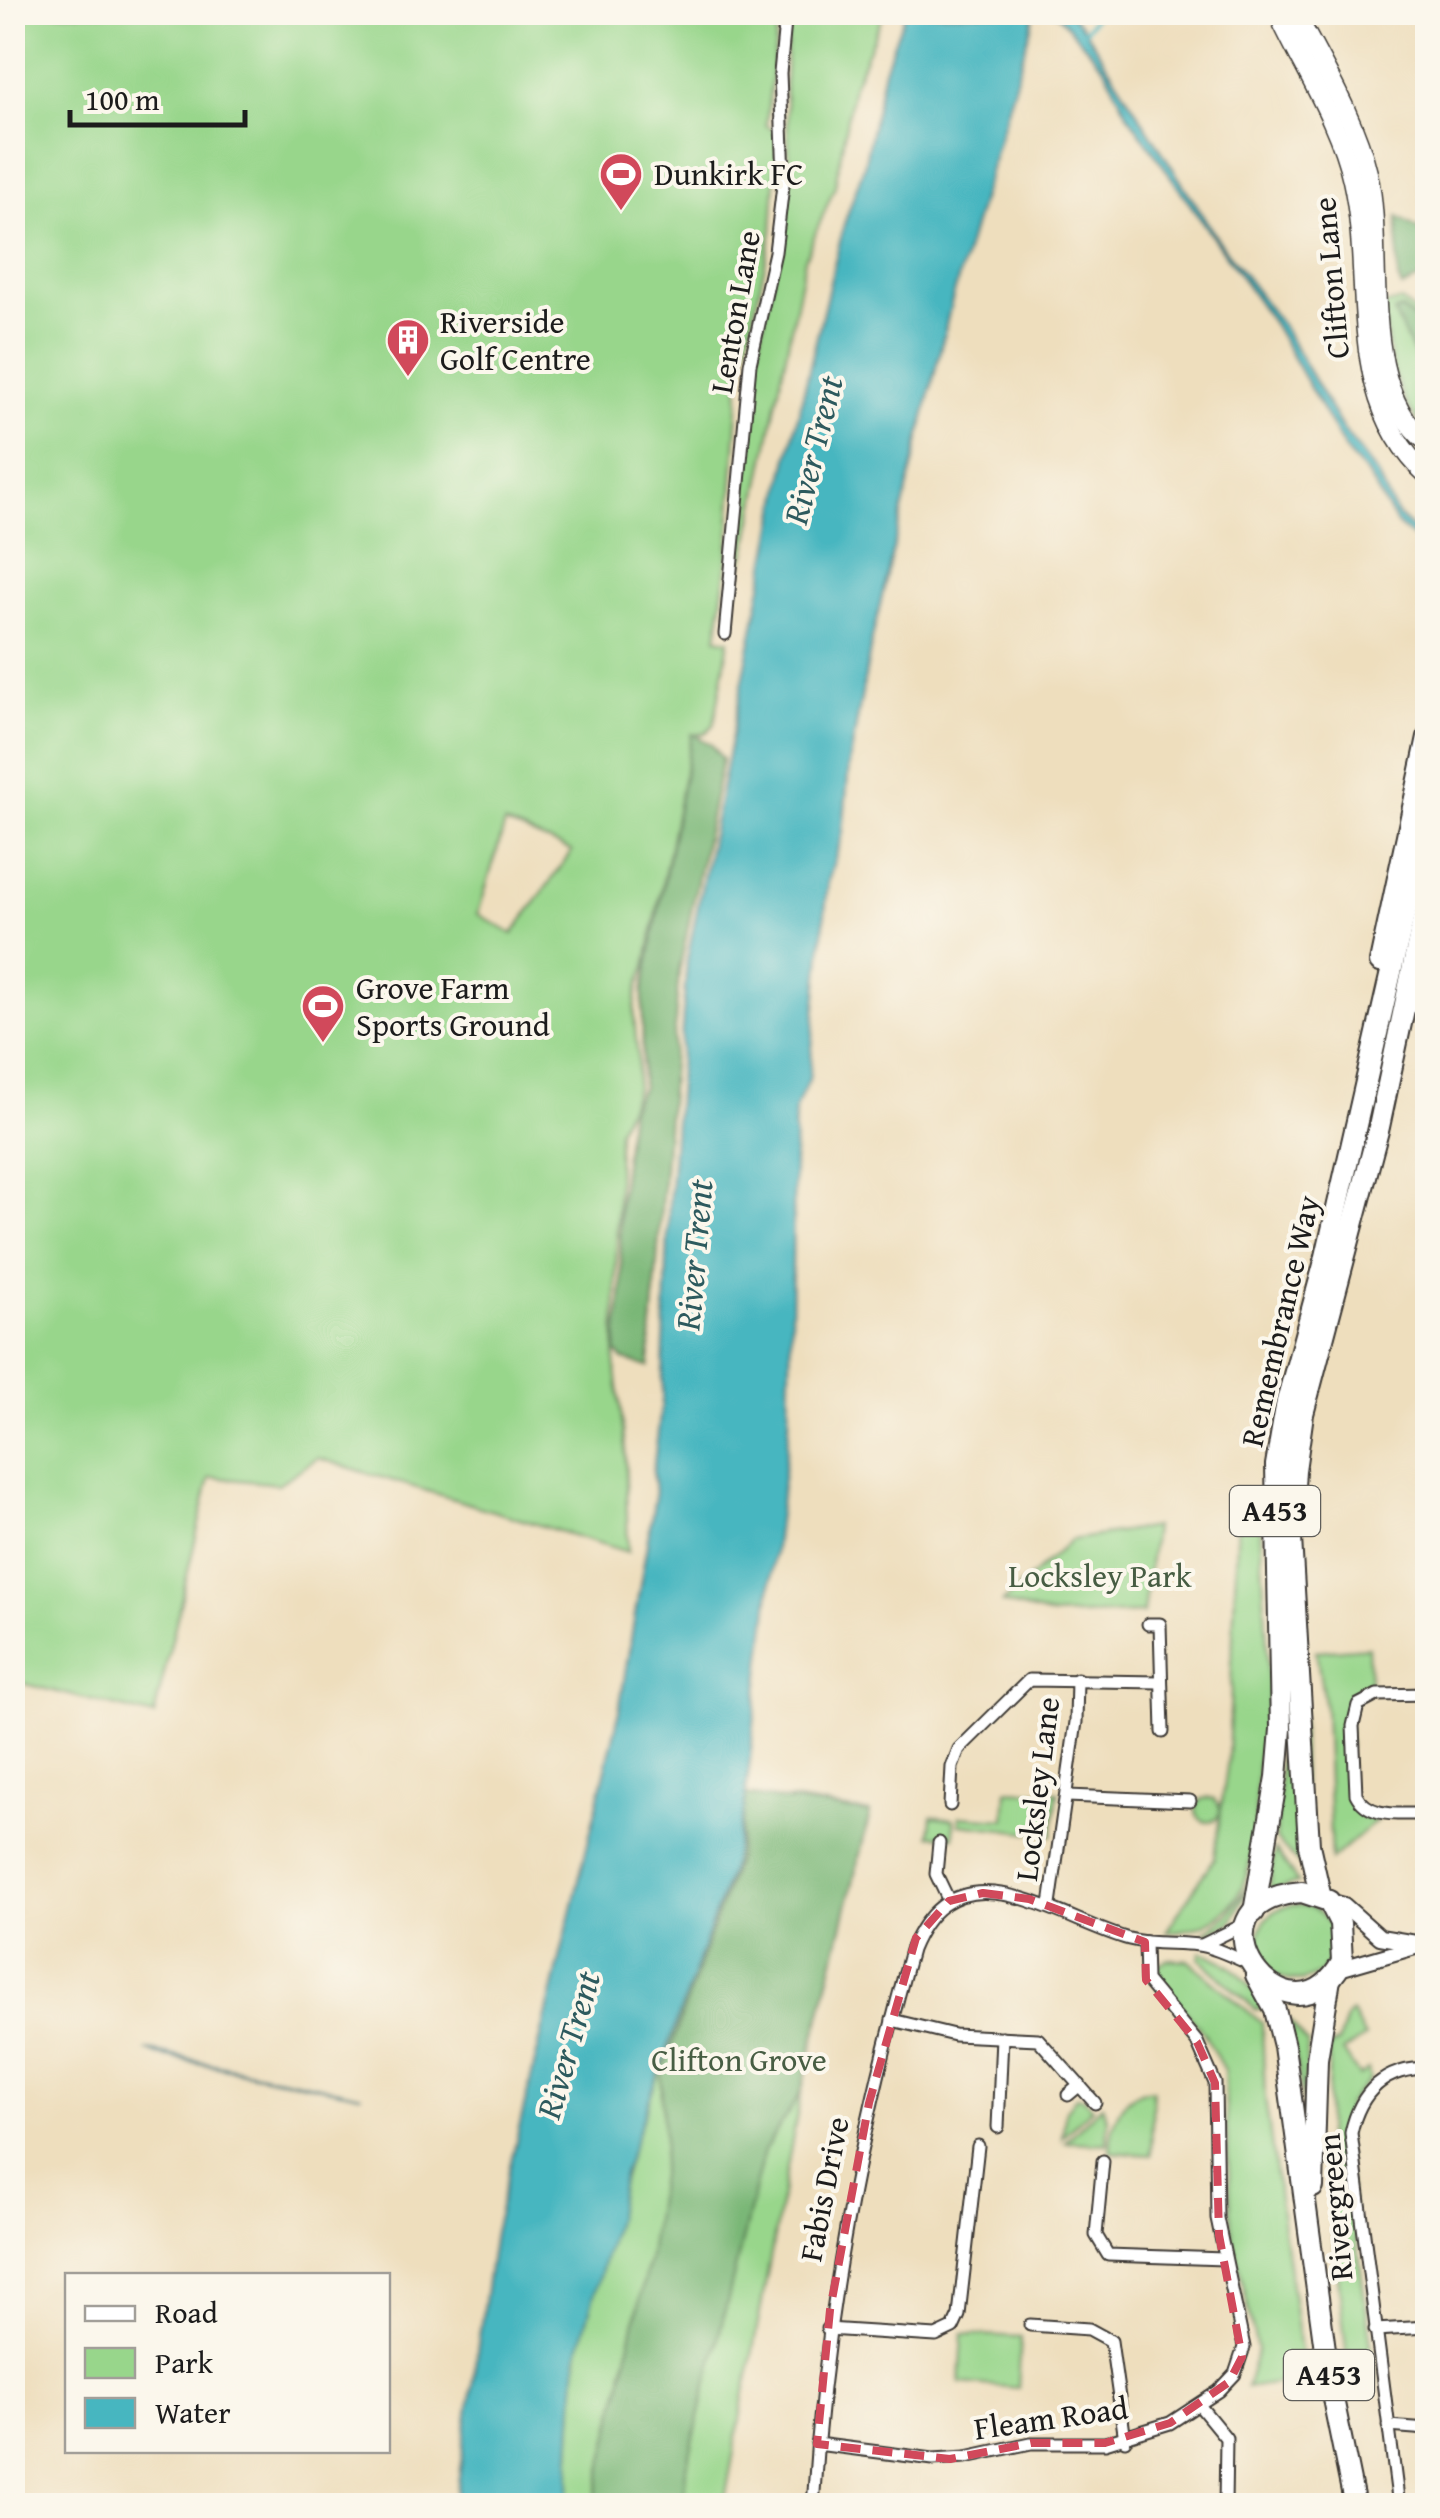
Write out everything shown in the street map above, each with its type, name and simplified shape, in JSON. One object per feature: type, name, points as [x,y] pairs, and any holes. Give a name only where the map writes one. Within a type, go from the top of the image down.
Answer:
[{"type":"highway","points":[[1359,1118],[1376,983],[1428,736]]},
{"type":"highway","name":"Remembrance Way","points":[[1250,1918],[1277,1778],[1281,1728],[1276,1466],[1287,1401],[1359,1118],[1428,810]]},
{"type":"highway","name":"Remembrance Way","points":[[1324,1898],[1310,1845],[1291,1538],[1295,1470],[1303,1414],[1379,1127],[1428,896]]},
{"type":"highway","points":[[1379,1127],[1428,954]]},
{"type":"highway","points":[[1283,1895],[1324,1898],[1343,1938],[1335,1974],[1306,1992],[1289,1992],[1252,1969],[1244,1936],[1250,1918],[1283,1895]]},
{"type":"highway","name":"A453","points":[[1252,1969],[1275,2010],[1284,2046],[1329,2379],[1354,2506]]},
{"type":"highway","name":"A453","points":[[1312,2244],[1317,2059],[1335,1974]]},
{"type":"main road","name":"Clifton Lane","points":[[1278,12],[1328,114],[1352,177],[1367,358],[1374,390],[1398,444],[1428,476]]},
{"type":"main road","name":"Clifton Lane","points":[[1295,12],[1368,169],[1387,374],[1405,420],[1428,443]]},
{"type":"street","name":"Lenton Lane","points":[[725,634],[750,364],[775,252],[784,177],[780,74],[786,12]]},
{"type":"street","points":[[1148,1624],[1160,1624],[1163,1732]]},
{"type":"street","points":[[950,1805],[944,1789],[959,1749],[1022,1684],[1035,1678],[1161,1682]]},
{"type":"street","name":"Locksley Lane","points":[[1050,1906],[1077,1679]]},
{"type":"street","points":[[1428,1694],[1371,1697],[1358,1705],[1353,1726],[1359,1800],[1376,1812],[1428,1814]]},
{"type":"street","points":[[1148,1716],[1163,1714]]},
{"type":"street","points":[[1066,1796],[1184,1801],[1177,1815]]},
{"type":"street","points":[[943,1851],[936,1874],[950,1901],[983,1893],[1050,1906],[1145,1942],[1202,1945],[1252,1969]]},
{"type":"street","points":[[1324,1898],[1344,1905],[1380,1937],[1426,1945]]},
{"type":"street","name":"Fabis Drive","points":[[814,2506],[827,2329],[866,2114],[916,1938],[950,1901]]},
{"type":"street","points":[[1202,1945],[1250,1918]]},
{"type":"street","name":"Fleam Road","points":[[817,2444],[933,2459],[966,2458],[1031,2443],[1124,2440],[1170,2423],[1229,2382],[1242,2357],[1242,2337],[1216,2218],[1215,2083],[1197,2042],[1146,1980],[1145,1942]]},
{"type":"street","points":[[1335,1974],[1426,1945]]},
{"type":"street","points":[[892,2020],[942,2034],[1043,2042],[1095,2103]]},
{"type":"street","points":[[998,2127],[992,2109],[1002,2037]]},
{"type":"street","name":"Rivergreen","points":[[1399,2506],[1351,2133],[1361,2103],[1380,2081],[1398,2069],[1428,2068]]},
{"type":"street","points":[[1068,2095],[1080,2084]]},
{"type":"street","points":[[827,2329],[936,2336],[953,2328],[959,2315],[971,2161],[978,2146]]},
{"type":"street","points":[[1098,2169],[1096,2235],[1108,2255],[1224,2259]]},
{"type":"street","points":[[1038,2322],[1098,2331],[1111,2341],[1124,2440]]},
{"type":"street","points":[[1376,2330],[1428,2327]]},
{"type":"street","points":[[1199,2405],[1226,2438],[1225,2502],[1240,2499]]},
{"type":"street","points":[[1388,2426],[1428,2429]]},
{"type":"highlighted area","points":[[983,1893],[1029,1899],[1145,1942],[1146,1980],[1197,2042],[1215,2083],[1219,2235],[1242,2357],[1229,2382],[1170,2423],[1105,2443],[1031,2443],[950,2459],[817,2444],[830,2310],[869,2103],[916,1938],[949,1901]]},
{"type":"green space","name":"Grove Farm Sports Ground","points":[[12,13],[779,13],[766,125],[778,133],[772,232],[740,377],[728,558],[717,638],[729,640],[714,725],[705,733],[692,735],[646,966],[635,1001],[636,1087],[618,1131],[615,1361],[625,1447],[628,1552],[318,1458],[278,1484],[210,1477],[154,1716],[13,1681]],"holes":[[[505,824],[572,851],[513,934],[478,914]]]},
{"type":"green space","points":[[789,13],[884,13],[853,86],[835,186],[805,259],[747,549],[737,580],[756,361],[780,245],[790,172],[785,82]]},
{"type":"green space","points":[[1398,217],[1427,234],[1427,275],[1402,288],[1398,279]]},
{"type":"green space","points":[[1401,301],[1427,321],[1427,329],[1402,309],[1394,312],[1427,384],[1427,431],[1406,404],[1390,357],[1383,306]]},
{"type":"green space","points":[[1401,309],[1427,329],[1427,383],[1394,312]]},
{"type":"green space","points":[[692,734],[711,744],[722,759],[679,972],[649,1367],[623,1360],[616,1352],[622,1285],[619,1207],[630,1108],[642,1087],[643,992]]},
{"type":"green space","points":[[1298,1405],[1303,1866],[1276,1840]]},
{"type":"green space","points":[[1260,1513],[1268,1698],[1248,1871],[1238,1894],[1223,1913],[1199,1926],[1166,1932],[1214,1858],[1228,1760],[1238,1515]]},
{"type":"green space","name":"Locksley Park","points":[[1154,1527],[1143,1613],[1052,1616],[1002,1603],[1071,1540]]},
{"type":"green space","points":[[1368,1647],[1370,1686],[1350,1703],[1348,1717],[1349,1798],[1362,1817],[1377,1820],[1331,1860],[1325,1708],[1316,1651]]},
{"type":"green space","points":[[1007,1790],[1058,1792],[1052,1835],[959,1824],[960,1816],[1005,1819]]},
{"type":"green space","name":"Clifton Grove","points":[[746,1795],[870,1813],[801,2093],[764,2151],[686,2471],[683,2505],[594,2506],[649,2257],[664,2145],[661,2076],[737,1858]]},
{"type":"green space","points":[[1208,1798],[1220,1810],[1208,1822],[1196,1810]]},
{"type":"green space","name":"Clifton Grove","points":[[791,1800],[870,1813],[801,2093],[724,2505],[568,2506],[575,2377],[582,2329],[630,2152],[731,1868],[744,1810]]},
{"type":"green space","points":[[932,1816],[954,1819],[954,1837],[930,1835]]},
{"type":"green space","points":[[1275,1849],[1298,1883],[1269,1891]]},
{"type":"green space","points":[[1251,1882],[1231,1923],[1200,1936],[1228,1914]]},
{"type":"green space","points":[[1296,1905],[1323,1916],[1334,1943],[1323,1970],[1296,1981],[1269,1970],[1258,1943],[1269,1916]]},
{"type":"green space","points":[[1201,1952],[1239,1973],[1264,2009],[1256,2010],[1199,1958]]},
{"type":"green space","points":[[1168,1959],[1188,1960],[1262,2023],[1265,2098],[1304,2379],[1246,2388],[1257,2350],[1232,2232],[1224,2071],[1204,2033],[1157,1978],[1157,1965]]},
{"type":"green space","points":[[1352,2013],[1365,2038],[1343,2051],[1359,2076],[1368,2070],[1370,2080],[1348,2104],[1344,2145],[1376,2382],[1350,2386],[1325,2155],[1330,2046],[1338,2043],[1346,2018]]},
{"type":"green space","points":[[1289,2020],[1308,2044],[1303,2103]]},
{"type":"green space","points":[[1153,2089],[1151,2155],[1110,2152],[1119,2111],[1132,2096]]},
{"type":"green space","points":[[1076,2097],[1084,2098],[1092,2108],[1062,2137],[1066,2110]]},
{"type":"green space","points":[[1102,2105],[1108,2120],[1107,2144],[1065,2142]]},
{"type":"green space","points":[[963,2334],[1021,2337],[1018,2388],[960,2383]]},
{"type":"water","name":"River Trent","points":[[905,13],[1033,13],[1033,20],[951,304],[872,639],[849,765],[843,833],[828,882],[809,1080],[795,1109],[789,1429],[744,1810],[731,1868],[623,2174],[616,2216],[577,2356],[568,2505],[455,2505],[494,2232],[617,1722],[655,1496],[653,1471],[662,1401],[669,1203],[687,960],[785,470],[844,224],[864,166],[884,69]]},
{"type":"water","points":[[1056,13],[1069,13],[1085,30],[1221,244],[1282,325],[1342,428],[1376,473],[1397,515],[1427,542],[1412,537],[1395,522],[1367,474],[1348,454],[1274,325],[1128,115],[1104,67]]},
{"type":"water","points":[[146,2050],[362,2095],[157,2055]]},
{"type":"waterway","points":[[1085,30],[1098,12]]},
{"type":"place","name":"Dunkirk FC","points":[[621,212]]},
{"type":"place","name":"Riverside Golf Centre","points":[[408,378]]},
{"type":"place","name":"Grove Farm Sports Ground","points":[[323,1044]]}]
